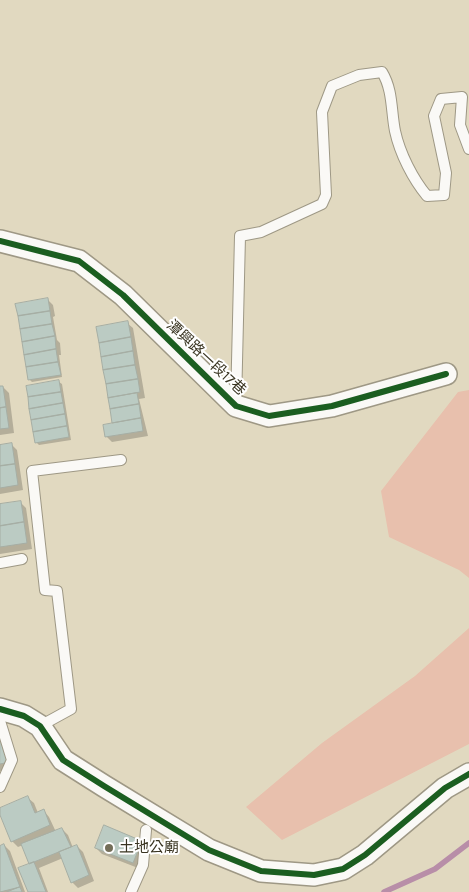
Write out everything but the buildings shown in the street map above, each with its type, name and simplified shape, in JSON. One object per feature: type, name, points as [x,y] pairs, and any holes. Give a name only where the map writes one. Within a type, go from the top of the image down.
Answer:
[{"type":"street","name":"潭興路一段17巷","points":[[0,241],[79,261],[123,295],[236,406],[269,416],[332,406],[446,374]]},
{"type":"street","points":[[0,708],[24,716],[40,726],[63,760],[209,850],[261,872],[314,875],[343,869],[365,856],[445,788],[469,774]]},
{"type":"lane","points":[[236,406],[240,236],[261,232],[322,204],[326,195],[322,112],[332,86],[359,75],[382,72],[389,84],[396,133],[414,180],[428,196],[444,195],[446,173],[434,116],[442,99],[462,97],[460,125],[469,149]]},
{"type":"lane","points":[[40,726],[71,709],[57,591],[45,590],[32,471],[121,460]]},
{"type":"lane","points":[[0,563],[22,559]]},
{"type":"lane","points":[[0,721],[12,760],[0,787]]},
{"type":"lane","points":[[130,892],[144,865],[146,830]]},
{"type":"shaded area","points":[[469,390],[469,578],[459,570],[389,537],[381,491],[458,392]]},
{"type":"shaded area","points":[[469,628],[469,744],[282,840],[246,807],[322,743],[415,676]]},
{"type":"waterway","points":[[384,892],[435,869],[469,843]]},
{"type":"cycle path","points":[[0,241],[79,261],[123,295],[236,406],[269,416],[332,406],[446,374]]},
{"type":"cycle path","points":[[0,709],[24,716],[40,726],[63,760],[104,786],[209,850],[261,871],[314,875],[343,869],[365,855],[445,788],[469,774]]},
{"type":"place","name":"土地公廟","points":[[109,848]]}]
